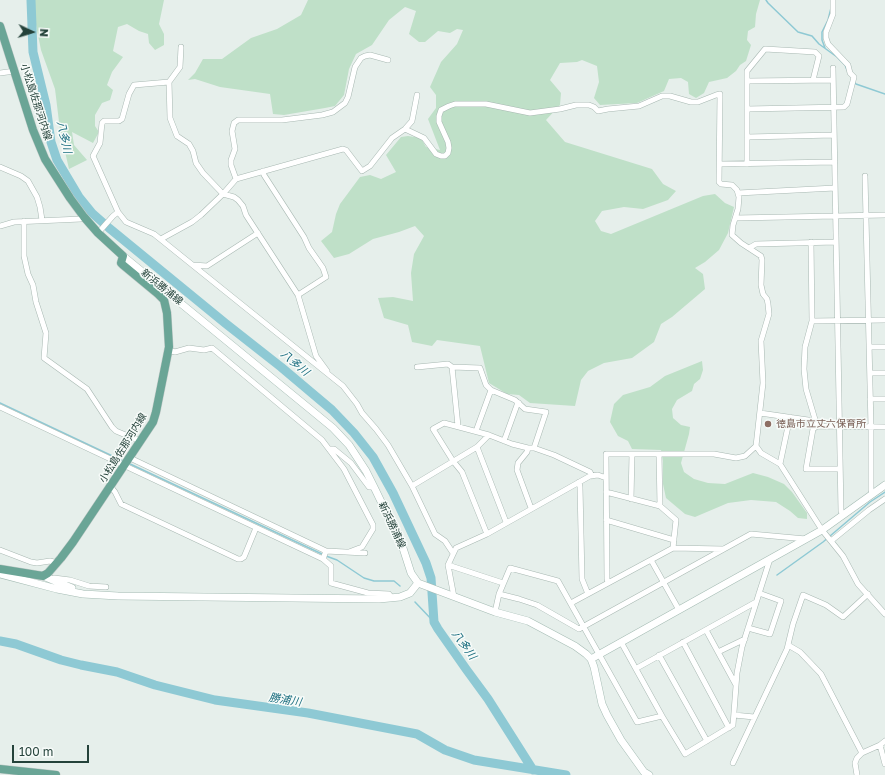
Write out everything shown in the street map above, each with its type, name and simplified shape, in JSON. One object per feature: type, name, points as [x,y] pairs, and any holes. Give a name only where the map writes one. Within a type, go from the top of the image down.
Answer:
[{"type":"main road","name":"小松島佐那河内線","points":[[0,26],[38,145],[46,159],[70,198],[84,217],[123,256],[121,263],[164,300],[167,313],[168,350],[153,422],[73,542],[57,563],[48,573],[43,576]]},
{"type":"main road","points":[[0,569],[43,576]]},
{"type":"main road","points":[[0,574],[15,572]]},
{"type":"main road","points":[[0,769],[56,775]]},
{"type":"street","points":[[748,108],[844,107],[847,104],[850,90],[854,82],[854,77],[850,72],[848,65],[828,44],[826,38],[826,32],[834,14],[833,0]]},
{"type":"street","points":[[181,47],[180,67],[169,82],[170,118],[177,136],[189,144],[198,167],[223,194],[234,197],[243,206],[246,216],[298,295],[316,356],[327,371],[327,374]]},
{"type":"street","points":[[747,164],[747,71],[765,49],[815,52],[818,56],[813,80]]},
{"type":"street","points":[[236,179],[231,165],[231,160],[235,149],[232,131],[234,122],[238,120],[282,120],[322,115],[333,112],[345,103],[348,97],[355,67],[361,58],[370,55],[388,60]]},
{"type":"street","points":[[833,68],[840,469],[841,511],[843,514]]},
{"type":"street","points":[[0,73],[15,71]]},
{"type":"street","points":[[748,81],[833,80]]},
{"type":"street","points":[[169,82],[134,85],[129,94],[122,118],[119,121],[104,120],[102,122],[100,143],[93,156],[116,214],[126,222],[140,227],[161,239],[346,390],[362,413],[384,439],[412,486],[435,534],[445,540],[453,553]]},
{"type":"street","points":[[405,129],[424,138],[436,154],[444,156],[448,153],[449,148],[448,142],[439,122],[439,116],[442,110],[455,104],[486,104],[530,113],[576,105],[588,105],[594,107],[598,111],[639,106],[662,96],[670,96],[692,102],[698,102],[716,94],[720,94],[719,182],[721,184],[732,185],[737,190],[738,208],[732,235],[741,243],[761,256],[761,285],[763,294],[767,299],[769,314],[761,341],[764,383],[756,446],[745,456],[736,458],[714,454],[606,454],[606,579],[608,583]]},
{"type":"street","points":[[161,239],[192,222],[223,194],[236,179],[342,149],[346,150],[362,172],[370,166],[392,138],[405,129],[412,121],[417,95]]},
{"type":"street","points":[[747,137],[834,135]]},
{"type":"street","points":[[720,164],[835,162]]},
{"type":"street","points":[[0,167],[22,176],[28,181],[37,197],[42,220]]},
{"type":"street","points":[[263,171],[264,175],[304,237],[309,248],[323,268],[326,277],[298,295]]},
{"type":"street","points":[[865,176],[872,494]]},
{"type":"street","points":[[738,193],[835,188]]},
{"type":"street","points":[[100,232],[116,214]]},
{"type":"street","points":[[736,218],[885,215]]},
{"type":"street","points":[[0,226],[14,222],[81,219],[84,217]]},
{"type":"street","points":[[24,221],[24,256],[46,333],[44,358],[87,389],[116,431],[140,441]]},
{"type":"street","points":[[192,265],[207,266],[258,233]]},
{"type":"street","points":[[811,242],[812,321],[805,347],[804,369],[806,389],[816,424],[813,429],[806,470],[840,469]]},
{"type":"street","points":[[749,248],[756,244],[836,242]]},
{"type":"street","name":"新浜勝浦線","points":[[123,256],[333,428],[349,445],[374,486],[402,545],[411,573],[419,584]]},
{"type":"street","points":[[812,321],[885,320]]},
{"type":"street","points":[[869,347],[885,347]]},
{"type":"street","points":[[168,350],[175,352],[189,348],[204,350],[212,348],[322,440],[350,480],[373,525],[373,529],[362,547],[349,552]]},
{"type":"street","points":[[417,367],[448,364],[452,367],[480,368],[486,385],[491,390],[515,400],[525,409],[546,412],[534,448]]},
{"type":"street","points":[[452,367],[458,426]]},
{"type":"street","points":[[870,373],[885,373]]},
{"type":"street","points":[[476,431],[491,390]]},
{"type":"street","points":[[870,399],[885,399]]},
{"type":"street","points":[[504,441],[519,403]]},
{"type":"street","points":[[0,408],[127,462],[325,555],[330,566],[331,583],[368,593],[389,594],[392,598]]},
{"type":"street","points":[[760,413],[790,417],[816,424],[871,427],[885,426]]},
{"type":"street","points":[[780,464],[790,417]]},
{"type":"street","points":[[486,534],[462,472],[453,461],[433,429],[444,423],[476,431],[528,448],[534,448],[554,455],[590,472],[592,476]]},
{"type":"street","points":[[412,486],[477,447],[489,435]]},
{"type":"street","points":[[756,446],[761,453],[780,464],[822,530],[843,556],[858,584],[885,614]]},
{"type":"street","points":[[477,447],[506,522]]},
{"type":"street","points":[[329,448],[334,449],[351,463],[369,487],[374,486]]},
{"type":"street","points":[[528,448],[527,452],[518,463],[517,470],[531,508]]},
{"type":"street","points":[[631,499],[632,454]]},
{"type":"street","points":[[659,454],[660,506]]},
{"type":"street","points":[[127,462],[256,528],[325,555],[349,552],[365,553]]},
{"type":"street","points":[[452,597],[448,565],[456,548],[486,534],[578,482],[598,475],[606,478]]},
{"type":"street","points":[[578,482],[580,487],[582,579],[588,594]]},
{"type":"street","points":[[590,659],[822,530],[885,484]]},
{"type":"street","points":[[110,486],[121,504],[238,559],[244,556],[256,528]]},
{"type":"street","points":[[606,492],[660,506],[676,520],[673,548]]},
{"type":"street","points":[[831,541],[885,499]]},
{"type":"street","points":[[606,520],[674,540]]},
{"type":"street","points":[[499,594],[537,605],[579,629],[751,534],[806,539]]},
{"type":"street","points":[[571,603],[673,548],[724,549]]},
{"type":"street","points":[[0,550],[31,562],[37,563],[50,560],[57,563]]},
{"type":"street","points":[[621,642],[685,754],[733,725],[737,673],[744,639],[770,559]]},
{"type":"street","points":[[651,560],[679,610]]},
{"type":"street","points":[[448,565],[503,582]]},
{"type":"street","points":[[495,612],[503,582],[510,568],[558,581],[637,722],[662,716]]},
{"type":"street","points":[[0,574],[57,589],[83,594],[101,595],[392,598],[410,593],[419,584],[495,612],[528,621],[575,646],[590,659],[594,667],[602,704],[607,715],[644,772],[649,775]]},
{"type":"street","points":[[43,576],[70,580],[89,586],[106,588]]},
{"type":"street","points":[[43,576],[68,587],[101,595]]},
{"type":"street","points":[[748,628],[770,634],[781,601],[759,593]]},
{"type":"street","points":[[733,763],[788,645],[793,624],[803,595],[826,605],[843,617],[868,594]]},
{"type":"street","points":[[637,668],[756,602]]},
{"type":"street","points":[[706,630],[736,686]]},
{"type":"street","points":[[718,652],[744,639]]},
{"type":"street","points":[[683,642],[729,728]]},
{"type":"street","points":[[788,645],[800,652],[821,674],[862,753]]},
{"type":"street","points":[[659,655],[707,741]]},
{"type":"street","points":[[734,715],[754,717]]},
{"type":"street","points":[[857,775],[855,763],[857,758],[862,753],[880,746],[885,741]]},
{"type":"street","points":[[880,746],[885,764]]},
{"type":"green space","points":[[34,0],[164,0],[159,24],[164,34],[164,45],[155,50],[149,43],[148,34],[127,24],[118,27],[113,51],[123,57],[112,72],[107,85],[113,90],[110,100],[102,103],[95,115],[95,126],[99,132],[93,143],[72,132],[74,145],[87,160],[69,169],[60,130],[55,89],[41,50],[33,10]]},
{"type":"green space","points":[[308,0],[760,0],[756,14],[755,27],[748,31],[747,40],[751,45],[746,61],[727,78],[709,82],[704,93],[696,98],[689,94],[688,82],[681,78],[669,79],[664,91],[637,103],[600,105],[594,98],[599,82],[597,66],[582,60],[577,62],[560,63],[550,80],[561,93],[560,105],[546,120],[565,142],[652,169],[663,184],[676,191],[668,200],[643,209],[624,207],[602,211],[595,221],[601,231],[611,234],[703,196],[715,194],[725,203],[734,207],[728,233],[719,250],[695,268],[703,274],[705,289],[672,317],[661,324],[654,342],[632,358],[604,363],[588,371],[581,380],[575,406],[530,403],[519,395],[507,394],[489,383],[480,346],[437,340],[432,346],[412,342],[408,325],[384,318],[378,298],[393,297],[413,301],[411,273],[414,254],[424,236],[415,226],[373,239],[349,254],[334,258],[321,241],[332,232],[340,204],[360,177],[370,175],[381,179],[396,172],[386,155],[401,137],[408,136],[421,138],[426,147],[440,150],[428,119],[436,108],[436,95],[430,87],[441,62],[457,44],[463,30],[457,29],[450,33],[438,31],[425,42],[419,42],[409,34],[416,11],[405,7],[389,20],[372,45],[356,54],[349,69],[344,95],[335,106],[325,108],[284,115],[273,114],[270,94],[220,87],[195,79],[188,80],[195,73],[203,59],[222,59],[251,38],[277,29],[301,15]]},
{"type":"green space","points":[[702,361],[703,370],[700,379],[694,384],[692,391],[677,400],[672,409],[673,418],[681,425],[690,427],[681,463],[684,472],[694,479],[708,483],[725,484],[753,473],[768,477],[784,484],[792,492],[807,513],[807,519],[798,518],[776,502],[751,500],[728,503],[695,517],[685,514],[666,498],[663,484],[663,461],[661,450],[632,449],[628,441],[618,436],[610,422],[614,404],[623,395],[650,387],[665,376]]},
{"type":"waterway","name":"八多川","points":[[31,0],[33,52],[46,105],[51,142],[57,160],[79,197],[92,213],[109,228],[281,367],[332,410],[354,433],[373,457],[393,493],[426,563],[431,578],[434,622],[488,699],[533,770]]},
{"type":"waterway","points":[[766,0],[798,32],[812,36],[819,44],[837,57],[845,65],[847,70]]},
{"type":"waterway","points":[[825,48],[822,40],[822,32],[828,20],[831,8]]},
{"type":"waterway","points":[[854,82],[885,94]]},
{"type":"waterway","points":[[0,403],[123,461]]},
{"type":"waterway","points":[[128,463],[322,554]]},
{"type":"waterway","points":[[777,575],[823,542],[870,502],[885,492]]},
{"type":"waterway","points":[[326,556],[337,560],[364,578],[374,581],[394,581],[400,586]]},
{"type":"waterway","points":[[415,602],[434,622]]},
{"type":"waterway","name":"勝浦川","points":[[0,641],[16,644],[61,660],[117,672],[155,685],[215,700],[308,713],[417,734],[445,750],[474,760],[566,775]]},
{"type":"place","name":"徳島市立丈六保育所","points":[[768,424]]}]
